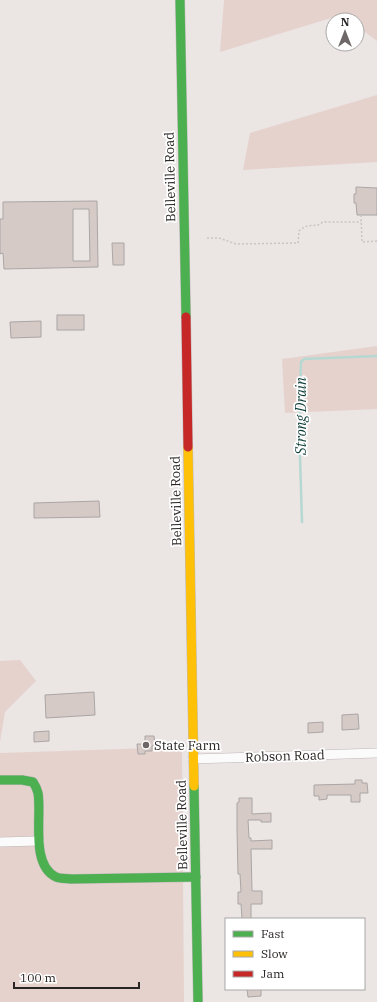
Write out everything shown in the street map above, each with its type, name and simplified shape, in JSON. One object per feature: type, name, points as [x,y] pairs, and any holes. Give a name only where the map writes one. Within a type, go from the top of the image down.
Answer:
[{"type":"main road","name":"Belleville Road","points":[[180,0],[198,1002]]},
{"type":"main road","points":[[0,780],[22,780],[33,782],[38,792],[39,841],[41,857],[46,869],[56,877],[71,879],[118,879],[196,877]]},
{"type":"street","name":"Robson Road","points":[[193,759],[377,753]]},
{"type":"street","points":[[0,842],[39,841]]},
{"type":"path","points":[[361,215],[362,242],[377,241]]},
{"type":"path","points":[[208,238],[220,238],[236,244],[298,242],[300,231],[307,226],[318,225],[324,222],[362,222]]},
{"type":"shaded area","points":[[224,0],[377,0],[377,41],[365,32],[365,12],[325,12],[325,20],[220,52]]},
{"type":"shaded area","points":[[377,95],[377,162],[243,170],[250,133]]},
{"type":"shaded area","points":[[377,346],[377,409],[285,413],[282,359]]},
{"type":"shaded area","points":[[20,660],[36,681],[5,712],[0,742],[0,661]]},
{"type":"shaded area","points":[[182,747],[184,1002],[0,1002],[0,753]]},
{"type":"building","points":[[356,187],[377,188],[377,215],[357,215],[356,203],[354,203]]},
{"type":"building","points":[[97,201],[98,267],[4,269],[3,253],[0,254],[0,219],[3,219],[3,202]],"holes":[[[73,209],[89,209],[90,261],[73,261]]]},
{"type":"building","points":[[112,243],[124,243],[124,265],[113,265]]},
{"type":"building","points":[[57,315],[84,315],[84,330],[57,330]]},
{"type":"building","points":[[41,321],[41,337],[11,338],[10,322]]},
{"type":"building","points":[[99,501],[100,517],[34,518],[34,503]]},
{"type":"building","points":[[94,692],[95,715],[46,718],[45,695]]},
{"type":"building","points":[[358,714],[359,729],[342,730],[342,715]]},
{"type":"building","points":[[323,722],[323,732],[308,733],[308,723]]},
{"type":"building","points":[[49,731],[49,741],[34,742],[34,732]]},
{"type":"building","name":"State Farm","points":[[145,736],[154,736],[155,746],[152,746],[152,751],[145,751],[145,754],[138,754],[137,744],[145,744]]},
{"type":"building","points":[[355,780],[362,780],[362,783],[367,783],[368,793],[360,793],[360,802],[351,802],[351,795],[327,795],[327,799],[319,800],[319,796],[314,796],[314,785],[355,784]]},
{"type":"building","points":[[239,798],[252,798],[252,814],[271,813],[271,822],[248,820],[249,838],[251,838],[251,841],[272,840],[272,849],[251,849],[252,891],[262,891],[262,904],[251,904],[251,918],[242,918],[241,904],[238,904],[238,892],[241,892],[240,874],[238,874],[237,830],[237,803],[239,802]]},
{"type":"building","points":[[247,990],[261,990],[261,996],[248,997]]},
{"type":"waterway","name":"Strong Drain","points":[[302,522],[299,424],[301,362],[304,359],[377,356]]},
{"type":"traffic: fast","points":[[180,0],[186,317]]},
{"type":"traffic: fast","points":[[0,780],[22,780],[33,782],[37,789],[39,802],[40,851],[43,862],[48,871],[56,877],[71,879],[196,877]]},
{"type":"traffic: fast","points":[[194,786],[198,1002]]},
{"type":"traffic: slow","points":[[188,447],[194,786]]},
{"type":"traffic: jam","points":[[186,317],[188,447]]},
{"type":"place","name":"State Farm","points":[[146,745]]}]
